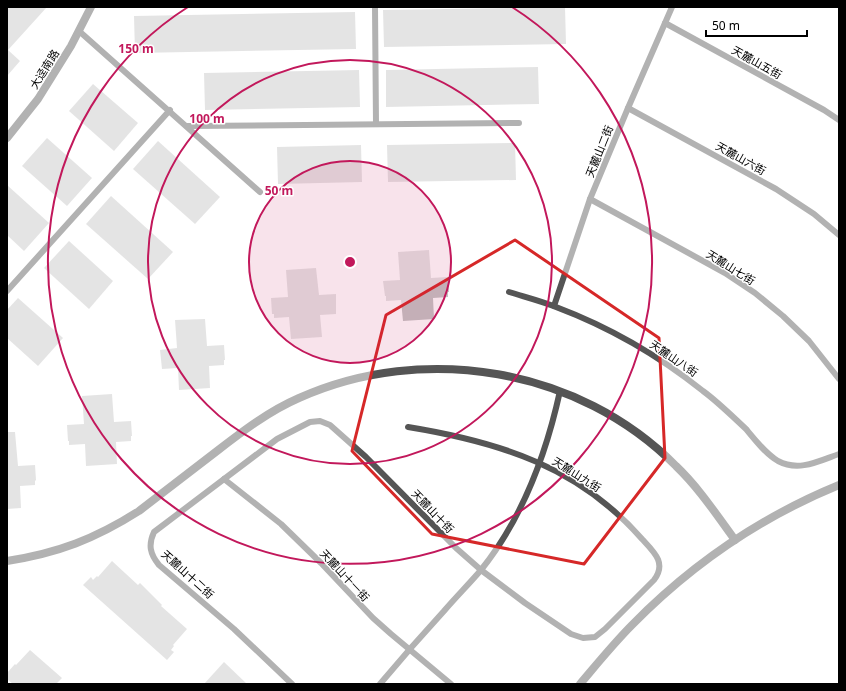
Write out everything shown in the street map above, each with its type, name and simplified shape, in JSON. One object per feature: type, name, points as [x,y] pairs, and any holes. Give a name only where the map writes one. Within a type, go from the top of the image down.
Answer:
[{"type":"street","name":"大迳南路","points":[[7,138],[38,99],[71,46],[91,7]]},
{"type":"street","points":[[7,561],[53,552],[98,535],[119,524],[139,511],[263,416],[299,398],[337,383],[376,374],[416,368],[457,368],[497,373],[537,383],[560,391],[575,397],[611,416],[645,438],[676,465],[703,495],[735,540]]},
{"type":"street","points":[[580,684],[609,649],[656,602],[686,575],[735,540],[792,506],[839,485]]},
{"type":"lane","points":[[375,7],[376,124]]},
{"type":"lane","name":"天麓山二街","points":[[554,306],[590,200],[672,7]]},
{"type":"lane","name":"天麓山五街","points":[[665,23],[824,110],[839,120]]},
{"type":"lane","points":[[79,30],[260,192]]},
{"type":"lane","name":"天麓山六街","points":[[628,108],[776,189],[814,214],[839,235]]},
{"type":"lane","points":[[7,291],[170,110]]},
{"type":"lane","points":[[187,126],[519,123]]},
{"type":"lane","name":"天麓山七街","points":[[590,200],[725,273],[755,293],[783,316],[809,341],[839,379]]},
{"type":"lane","name":"天麓山八街","points":[[509,292],[554,306],[594,323],[669,365],[736,419],[778,461],[793,466],[809,465],[839,454]]},
{"type":"lane","points":[[380,684],[409,649],[480,570],[495,550],[517,513],[540,463],[548,439],[560,391]]},
{"type":"lane","name":"天麓山十街","points":[[224,479],[277,439],[310,422],[320,421],[330,425],[366,458],[480,570],[571,634],[583,638],[595,637],[630,605]]},
{"type":"lane","name":"天麓山九街","points":[[408,427],[488,444],[540,463],[561,473],[600,499],[635,531],[658,559],[660,566],[659,574],[630,605]]},
{"type":"lane","name":"天麓山十一街","points":[[224,479],[281,524],[321,563],[373,618],[451,684]]},
{"type":"lane","name":"天麓山十二街","points":[[224,479],[154,532],[150,540],[150,550],[153,558],[159,565],[234,629],[292,684]]},
{"type":"highlighted area","points":[[515,240],[659,338],[665,458],[584,564],[432,534],[352,451],[386,315]]},
{"type":"building","points":[[7,7],[47,7],[8,50],[20,61],[7,76]]},
{"type":"building","points":[[565,7],[566,44],[384,47],[383,10]]},
{"type":"building","points":[[355,12],[356,49],[135,53],[134,16]]},
{"type":"building","points":[[538,67],[539,104],[386,107],[386,70]]},
{"type":"building","points":[[359,70],[360,107],[205,110],[204,73]]},
{"type":"building","points":[[93,84],[138,123],[114,151],[69,111]]},
{"type":"building","points":[[47,138],[92,178],[67,206],[22,166]]},
{"type":"building","points":[[158,141],[220,197],[195,224],[133,169]]},
{"type":"building","points":[[515,143],[516,180],[388,182],[387,145]]},
{"type":"building","points":[[361,145],[362,182],[278,184],[277,147]]},
{"type":"building","points":[[7,185],[49,223],[24,251],[7,235]]},
{"type":"building","points":[[111,196],[173,252],[148,279],[86,224]]},
{"type":"building","points":[[69,241],[113,281],[89,309],[44,268]]},
{"type":"building","points":[[429,250],[431,278],[448,277],[448,297],[433,298],[434,319],[403,321],[401,300],[386,301],[383,281],[400,280],[398,252]]},
{"type":"building","points":[[316,268],[319,295],[336,294],[336,314],[320,315],[322,337],[291,339],[289,317],[274,318],[274,314],[272,314],[271,298],[288,297],[286,270]]},
{"type":"building","points":[[18,298],[63,338],[38,366],[7,338],[7,310]]},
{"type":"building","points":[[205,319],[207,346],[224,345],[224,365],[209,366],[210,388],[179,390],[178,368],[162,369],[160,350],[177,348],[175,320]]},
{"type":"building","points":[[112,394],[114,422],[131,421],[131,441],[116,442],[117,464],[86,466],[85,444],[69,445],[67,425],[84,424],[82,396]]},
{"type":"building","points":[[7,432],[15,432],[18,466],[35,465],[35,485],[20,486],[21,508],[7,509]]},
{"type":"building","points":[[112,561],[138,585],[140,583],[162,605],[161,606],[187,629],[173,645],[174,646],[171,650],[174,652],[167,660],[83,585],[91,577],[93,580],[97,576],[98,577]]},
{"type":"building","points":[[30,650],[62,678],[56,684],[13,684],[7,679],[7,673]]},
{"type":"building","points":[[224,662],[247,684],[204,684]]}]
